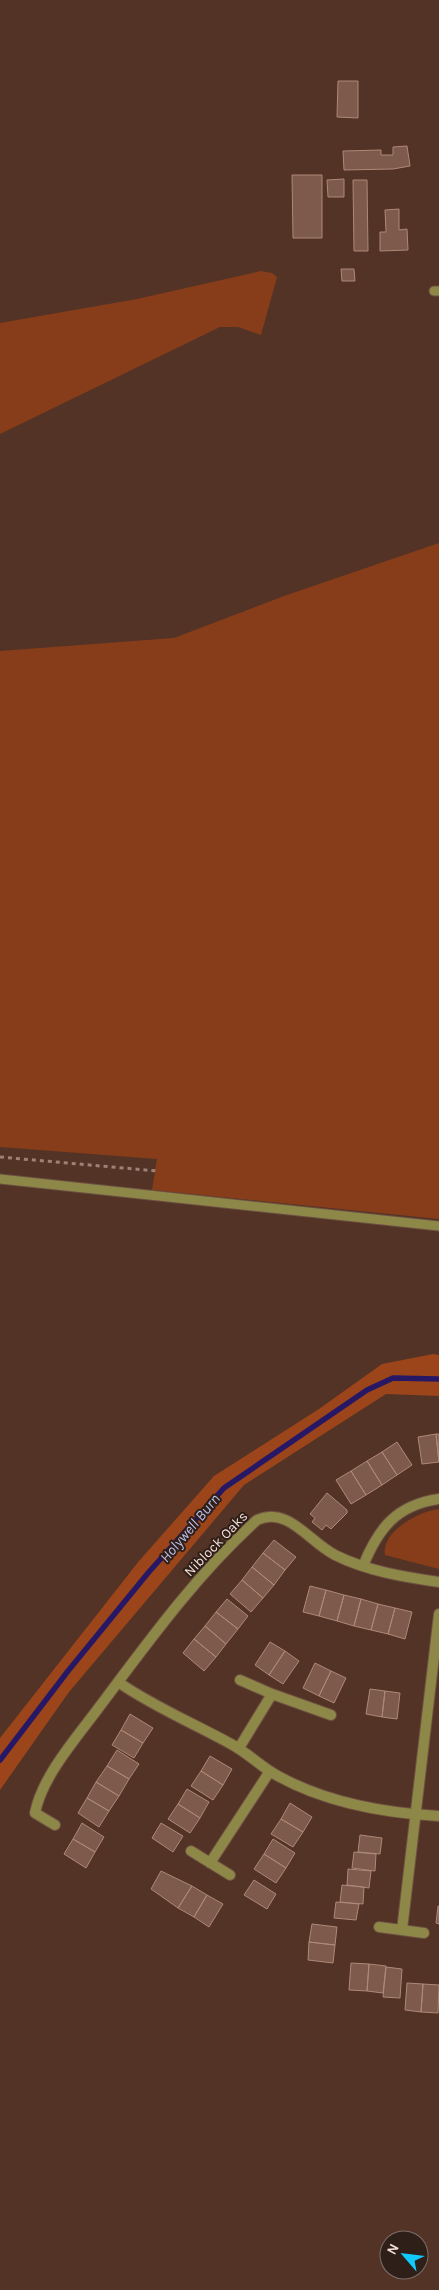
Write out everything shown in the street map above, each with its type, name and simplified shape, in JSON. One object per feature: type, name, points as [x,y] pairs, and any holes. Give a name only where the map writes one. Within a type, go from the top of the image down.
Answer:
[{"type":"street","points":[[363,1566],[376,1538],[396,1516],[412,1506],[439,1499]]},
{"type":"street","name":"Niblock Oaks","points":[[55,1825],[35,1813],[39,1798],[70,1746],[181,1601],[257,1520],[265,1516],[281,1516],[334,1554],[363,1566],[439,1582]]},
{"type":"street","points":[[402,1930],[439,1614]]},
{"type":"street","points":[[240,1680],[272,1694],[331,1715]]},
{"type":"street","points":[[118,1682],[154,1706],[239,1748],[270,1771],[307,1789],[361,1807],[385,1812],[439,1816]]},
{"type":"street","points":[[239,1748],[272,1694]]},
{"type":"street","points":[[210,1863],[270,1771]]},
{"type":"street","points":[[191,1851],[230,1875]]},
{"type":"street","points":[[379,1927],[424,1933]]},
{"type":"lane","points":[[0,1179],[439,1226]]},
{"type":"path","points":[[0,1157],[157,1171]]},
{"type":"shaded area","points":[[261,271],[272,273],[277,277],[261,335],[238,327],[220,327],[0,434],[0,323],[137,299]]},
{"type":"shaded area","points":[[439,543],[439,1219],[152,1190],[157,1159],[0,1147],[0,651],[174,638],[284,596]]},
{"type":"shaded area","points":[[433,1354],[439,1355],[439,1396],[386,1394],[244,1485],[69,1692],[0,1790],[0,1738],[139,1561],[214,1476],[319,1409],[382,1364]]},
{"type":"shaded area","points":[[439,1509],[439,1569],[385,1555],[385,1546],[395,1530],[413,1518]]},
{"type":"building","points":[[338,81],[358,81],[358,118],[337,117]]},
{"type":"building","points":[[407,146],[410,166],[393,169],[344,170],[343,151],[381,150],[381,155],[393,155],[393,147]]},
{"type":"building","points":[[292,175],[322,175],[322,238],[293,238]]},
{"type":"building","points":[[344,179],[344,197],[328,197],[327,180]]},
{"type":"building","points":[[353,180],[367,180],[368,251],[354,251]]},
{"type":"building","points":[[399,209],[399,230],[407,229],[408,250],[380,251],[380,232],[386,232],[385,210]]},
{"type":"building","points":[[341,269],[354,269],[355,281],[342,281]]},
{"type":"building","points":[[436,1434],[439,1462],[422,1464],[418,1437]]},
{"type":"building","points":[[436,1434],[439,1434],[439,1462]]},
{"type":"building","points":[[397,1442],[412,1465],[397,1475],[382,1452]]},
{"type":"building","points":[[382,1452],[397,1475],[382,1485],[367,1461]]},
{"type":"building","points":[[367,1461],[382,1485],[366,1495],[351,1471]]},
{"type":"building","points":[[351,1471],[366,1495],[351,1504],[336,1480]]},
{"type":"building","points":[[327,1493],[347,1510],[347,1513],[331,1529],[326,1525],[322,1530],[312,1522],[315,1518],[310,1514]]},
{"type":"building","points":[[274,1540],[296,1557],[285,1570],[263,1553]]},
{"type":"building","points":[[263,1553],[285,1570],[274,1585],[252,1567]]},
{"type":"building","points":[[252,1567],[274,1585],[263,1598],[242,1580]]},
{"type":"building","points":[[242,1580],[263,1598],[251,1612],[230,1594]]},
{"type":"building","points":[[310,1586],[326,1590],[319,1616],[303,1612]]},
{"type":"building","points":[[326,1590],[344,1595],[337,1621],[319,1616]]},
{"type":"building","points":[[344,1595],[361,1599],[354,1626],[337,1621]]},
{"type":"building","points":[[227,1599],[248,1616],[238,1629],[216,1612]]},
{"type":"building","points":[[361,1599],[378,1604],[371,1630],[354,1626]]},
{"type":"building","points":[[378,1604],[395,1608],[388,1634],[371,1630]]},
{"type":"building","points":[[395,1608],[412,1612],[405,1639],[388,1634]]},
{"type":"building","points":[[216,1612],[238,1629],[226,1644],[205,1626]]},
{"type":"building","points":[[205,1626],[226,1644],[216,1657],[194,1639]]},
{"type":"building","points":[[194,1639],[216,1657],[204,1671],[183,1653]]},
{"type":"building","points":[[270,1642],[285,1651],[269,1675],[255,1665]]},
{"type":"building","points":[[285,1651],[299,1661],[283,1684],[269,1675]]},
{"type":"building","points":[[315,1663],[331,1671],[319,1696],[303,1688]]},
{"type":"building","points":[[331,1671],[346,1678],[334,1703],[319,1696]]},
{"type":"building","points":[[370,1689],[385,1691],[382,1717],[366,1714]]},
{"type":"building","points":[[385,1691],[400,1693],[397,1719],[382,1717]]},
{"type":"building","points":[[130,1714],[153,1728],[143,1743],[121,1730]]},
{"type":"building","points":[[121,1730],[143,1743],[134,1758],[112,1745]]},
{"type":"building","points":[[117,1750],[139,1764],[129,1779],[107,1766]]},
{"type":"building","points":[[210,1756],[232,1769],[223,1785],[201,1771]]},
{"type":"building","points":[[107,1766],[129,1779],[119,1796],[96,1782]]},
{"type":"building","points":[[201,1771],[223,1785],[213,1800],[191,1786]]},
{"type":"building","points":[[96,1782],[119,1796],[109,1811],[87,1798]]},
{"type":"building","points":[[187,1789],[209,1802],[200,1818],[178,1804]]},
{"type":"building","points":[[87,1798],[109,1811],[99,1827],[78,1813]]},
{"type":"building","points":[[290,1803],[312,1817],[303,1832],[281,1819]]},
{"type":"building","points":[[178,1804],[200,1818],[190,1833],[168,1819]]},
{"type":"building","points":[[281,1819],[303,1832],[293,1847],[271,1834]]},
{"type":"building","points":[[82,1823],[104,1837],[95,1852],[73,1839]]},
{"type":"building","points":[[161,1823],[183,1836],[173,1852],[152,1838]]},
{"type":"building","points":[[360,1835],[382,1838],[380,1854],[358,1852]]},
{"type":"building","points":[[73,1839],[95,1852],[86,1868],[64,1854]]},
{"type":"building","points":[[273,1839],[295,1853],[286,1868],[264,1854]]},
{"type":"building","points":[[354,1852],[376,1854],[375,1871],[352,1868]]},
{"type":"building","points":[[264,1854],[286,1868],[276,1883],[254,1869]]},
{"type":"building","points":[[348,1869],[371,1871],[369,1888],[347,1885]]},
{"type":"building","points":[[161,1871],[192,1886],[178,1908],[151,1889]]},
{"type":"building","points":[[254,1880],[276,1894],[267,1909],[244,1895]]},
{"type":"building","points":[[342,1885],[364,1887],[363,1904],[340,1902]]},
{"type":"building","points":[[192,1886],[207,1895],[194,1917],[178,1908]]},
{"type":"building","points":[[207,1895],[223,1904],[209,1927],[194,1917]]},
{"type":"building","points":[[336,1902],[359,1904],[356,1920],[334,1918]]},
{"type":"building","points":[[439,1906],[439,1924],[436,1923]]},
{"type":"building","points":[[312,1924],[337,1927],[335,1945],[309,1942]]},
{"type":"building","points":[[309,1942],[335,1945],[333,1963],[308,1960]]},
{"type":"building","points":[[351,1963],[369,1964],[367,1991],[349,1990]]},
{"type":"building","points":[[369,1964],[386,1966],[383,1993],[367,1991]]},
{"type":"building","points":[[386,1967],[402,1969],[400,1998],[383,1997]]},
{"type":"building","points":[[407,1983],[423,1984],[421,2012],[405,2010]]},
{"type":"building","points":[[423,1984],[439,1985],[438,2013],[421,2012]]},
{"type":"waterway","name":"Holywell Burn","points":[[0,1760],[68,1671],[148,1573],[224,1488],[367,1390],[393,1378],[439,1379]]}]
